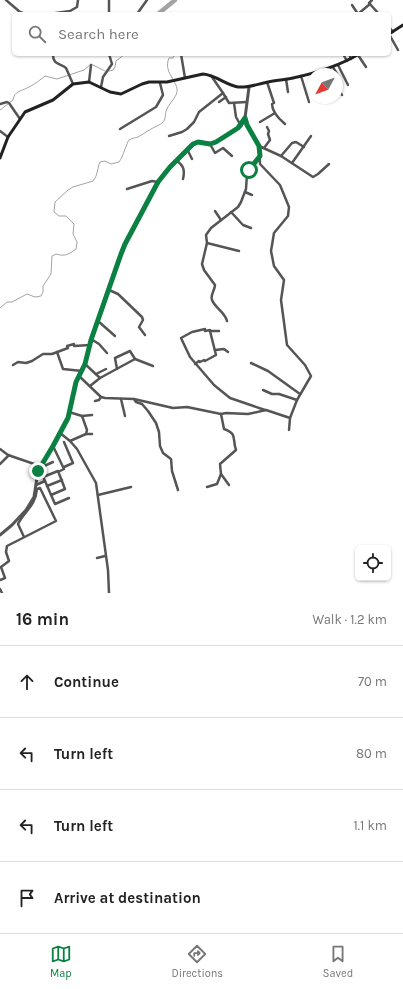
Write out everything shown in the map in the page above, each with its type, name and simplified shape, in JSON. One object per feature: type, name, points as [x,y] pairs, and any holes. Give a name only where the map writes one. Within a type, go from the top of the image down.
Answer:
[{"type":"main road","points":[[393,32],[403,25]]},
{"type":"main road","points":[[0,158],[8,137],[27,111],[53,100],[74,84],[89,82],[113,93],[121,94],[149,82],[172,81],[203,74],[212,76],[231,85],[249,87],[301,76],[333,67],[355,56]]},
{"type":"street","points":[[6,0],[20,12]]},
{"type":"street","points":[[70,12],[77,7],[78,0]]},
{"type":"street","points":[[109,0],[109,12]]},
{"type":"street","points":[[138,12],[147,0]]},
{"type":"street","points":[[360,12],[370,4],[369,3],[372,0]]},
{"type":"street","points":[[370,4],[377,12]]},
{"type":"street","points":[[352,5],[357,12]]},
{"type":"street","points":[[391,38],[398,50]]},
{"type":"street","points":[[53,56],[54,62],[65,67],[74,84]]},
{"type":"street","points":[[101,87],[103,77],[112,64],[110,56]]},
{"type":"street","points":[[181,56],[185,78]]},
{"type":"street","points":[[344,56],[347,61]]},
{"type":"street","points":[[359,56],[366,67]]},
{"type":"street","points":[[89,82],[91,65]]},
{"type":"street","points":[[338,65],[348,85]]},
{"type":"street","points":[[212,76],[229,103],[247,102]]},
{"type":"street","points":[[301,76],[307,96]]},
{"type":"street","points":[[286,79],[288,92]]},
{"type":"street","points":[[120,129],[156,107],[163,95],[160,82]]},
{"type":"street","points":[[267,82],[274,103],[272,104],[272,107],[280,120],[285,124]]},
{"type":"street","points":[[24,537],[18,524],[20,519],[34,503],[36,476],[40,466],[53,446],[69,412],[74,387],[85,364],[91,339],[125,244],[158,182],[176,160],[187,149],[198,142],[209,144],[216,142],[241,126],[245,118],[249,87]]},
{"type":"street","points":[[169,136],[182,132],[194,122],[199,112],[223,93]]},
{"type":"street","points":[[218,102],[226,98]]},
{"type":"street","points":[[0,104],[9,103],[20,119]]},
{"type":"street","points":[[234,103],[236,117],[241,126]]},
{"type":"street","points":[[260,122],[275,112]]},
{"type":"street","points":[[245,118],[247,125],[259,146],[260,165],[282,187],[290,210],[288,216],[274,233],[271,251],[274,266],[284,280],[281,300],[287,345],[306,365],[311,376],[297,400],[290,418],[289,430]]},
{"type":"street","points":[[264,148],[270,140],[268,134],[269,131],[266,127]]},
{"type":"street","points":[[0,132],[8,137]]},
{"type":"street","points":[[292,163],[311,136]]},
{"type":"street","points":[[281,156],[292,143],[296,142],[304,147]]},
{"type":"street","points":[[209,144],[215,153],[223,148],[232,156]]},
{"type":"street","points":[[259,146],[281,156],[315,177],[329,164]]},
{"type":"street","points":[[187,149],[192,159]]},
{"type":"street","points":[[227,321],[224,314],[212,301],[215,284],[203,267],[203,258],[207,243],[207,232],[240,204],[245,192],[247,174],[252,164],[260,156]]},
{"type":"street","points":[[176,160],[183,166],[185,171],[183,179]]},
{"type":"street","points":[[127,189],[152,181],[158,182]]},
{"type":"street","points":[[245,192],[252,195]]},
{"type":"street","points":[[214,211],[221,220]]},
{"type":"street","points":[[231,212],[243,224],[251,228]]},
{"type":"street","points":[[207,243],[238,251]]},
{"type":"street","points":[[109,290],[118,294],[142,317],[143,319],[139,327],[145,335]]},
{"type":"street","points":[[98,321],[115,336]]},
{"type":"street","points":[[219,331],[206,331],[205,329],[196,330],[182,338],[190,357],[195,364],[214,385],[227,396],[290,418]]},
{"type":"street","points":[[195,364],[216,355],[210,331]]},
{"type":"street","points":[[91,339],[99,344],[107,353]]},
{"type":"street","points":[[13,365],[18,362],[26,363],[32,361],[43,354],[52,354],[74,344],[74,346],[90,345]]},
{"type":"street","points":[[117,369],[114,359],[129,350],[135,359],[153,366]]},
{"type":"street","points":[[215,350],[224,350],[228,352]]},
{"type":"street","points":[[57,352],[63,369],[82,371]]},
{"type":"street","points":[[90,386],[100,378],[135,359]]},
{"type":"street","points":[[251,362],[268,371],[300,394]]},
{"type":"street","points":[[85,364],[100,378]]},
{"type":"street","points":[[96,374],[106,369]]},
{"type":"street","points":[[79,376],[101,397],[105,398],[134,399],[173,408],[185,407],[221,414],[248,414],[266,410]]},
{"type":"street","points":[[262,390],[272,394],[277,393],[297,400]]},
{"type":"street","points":[[95,401],[100,400],[101,397]]},
{"type":"street","points":[[121,398],[125,416]]},
{"type":"street","points":[[134,399],[135,402],[144,406],[156,423],[159,432],[160,446],[163,453],[171,459],[172,471],[178,490]]},
{"type":"street","points":[[69,412],[82,416],[92,415]]},
{"type":"street","points":[[207,487],[217,484],[221,474],[220,464],[236,450],[234,434],[229,430],[224,429],[221,414]]},
{"type":"street","points":[[82,416],[87,430],[86,434]]},
{"type":"street","points":[[59,433],[70,441],[77,449],[93,475],[96,483],[109,593]]},
{"type":"street","points":[[70,441],[86,434],[92,434]]},
{"type":"street","points":[[60,471],[64,469],[64,467],[73,463],[64,442]]},
{"type":"street","points":[[53,446],[64,467]]},
{"type":"street","points":[[0,449],[9,455],[40,466]]},
{"type":"street","points":[[0,464],[9,455]]},
{"type":"street","points":[[53,462],[42,467],[40,470],[43,477],[55,504],[69,498]]},
{"type":"street","points":[[43,477],[58,471],[65,489],[51,495]]},
{"type":"street","points":[[221,474],[229,485]]},
{"type":"street","points":[[47,486],[62,480]]},
{"type":"street","points":[[0,535],[8,530],[26,510],[34,497],[36,488],[45,481]]},
{"type":"street","points":[[98,495],[131,487]]},
{"type":"street","points":[[0,580],[5,578],[1,567],[8,561],[6,552],[7,546],[56,521],[40,488],[36,488]]},
{"type":"street","points":[[97,558],[105,556]]},
{"type":"street","points":[[0,589],[2,593]]},
{"type":"waterway","points":[[160,12],[175,0]]},
{"type":"waterway","points":[[109,71],[113,70],[116,61],[122,56]]},
{"type":"waterway","points":[[0,308],[7,302],[12,302],[27,294],[35,297],[41,296],[43,286],[51,274],[52,256],[56,254],[67,254],[76,249],[77,242],[73,234],[74,224],[66,216],[59,216],[54,212],[55,202],[73,187],[93,181],[100,162],[105,161],[111,164],[119,162],[129,140],[138,137],[163,122],[166,111],[177,91],[168,69],[169,58],[173,58],[174,56]]},
{"type":"waterway","points":[[0,110],[13,100],[17,93],[33,85],[45,76],[57,79],[84,70],[91,64],[105,71]]},
{"type":"route","points":[[38,471],[68,418],[74,387],[85,364],[91,340],[119,259],[125,244],[158,182],[193,144],[198,142],[210,144],[216,142],[241,126],[245,118],[247,125],[259,146],[260,156],[252,164],[249,170]]}]
